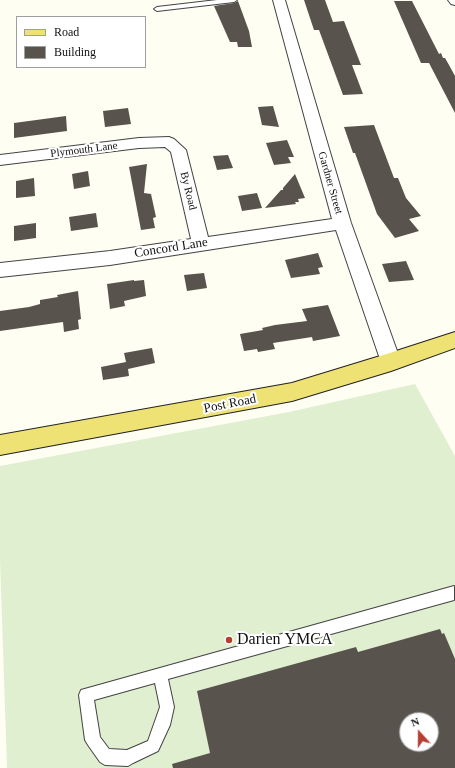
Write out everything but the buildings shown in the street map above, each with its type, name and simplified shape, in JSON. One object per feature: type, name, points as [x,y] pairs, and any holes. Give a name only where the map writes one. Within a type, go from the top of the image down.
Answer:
[{"type":"main road","name":"Post Road","points":[[0,445],[292,392],[391,362],[455,340]]},
{"type":"street","name":"Gardner Street","points":[[279,0],[342,223],[391,362]]},
{"type":"street","name":"Plymouth Lane","points":[[0,160],[139,143],[169,142]]},
{"type":"street","name":"By Road","points":[[169,142],[178,150],[201,243]]},
{"type":"street","name":"Concord Lane","points":[[0,270],[110,258],[201,243],[342,223]]},
{"type":"lane","points":[[157,8],[234,0]]},
{"type":"lane","points":[[160,674],[167,707],[162,725],[153,746],[128,758],[105,757],[93,740],[86,695],[160,674],[454,593]]},
{"type":"green space","name":"Darien YMCA","points":[[415,384],[455,456],[455,768],[7,768],[0,559],[0,466],[289,412]]},
{"type":"place","name":"Darien YMCA","points":[[229,640]]}]
